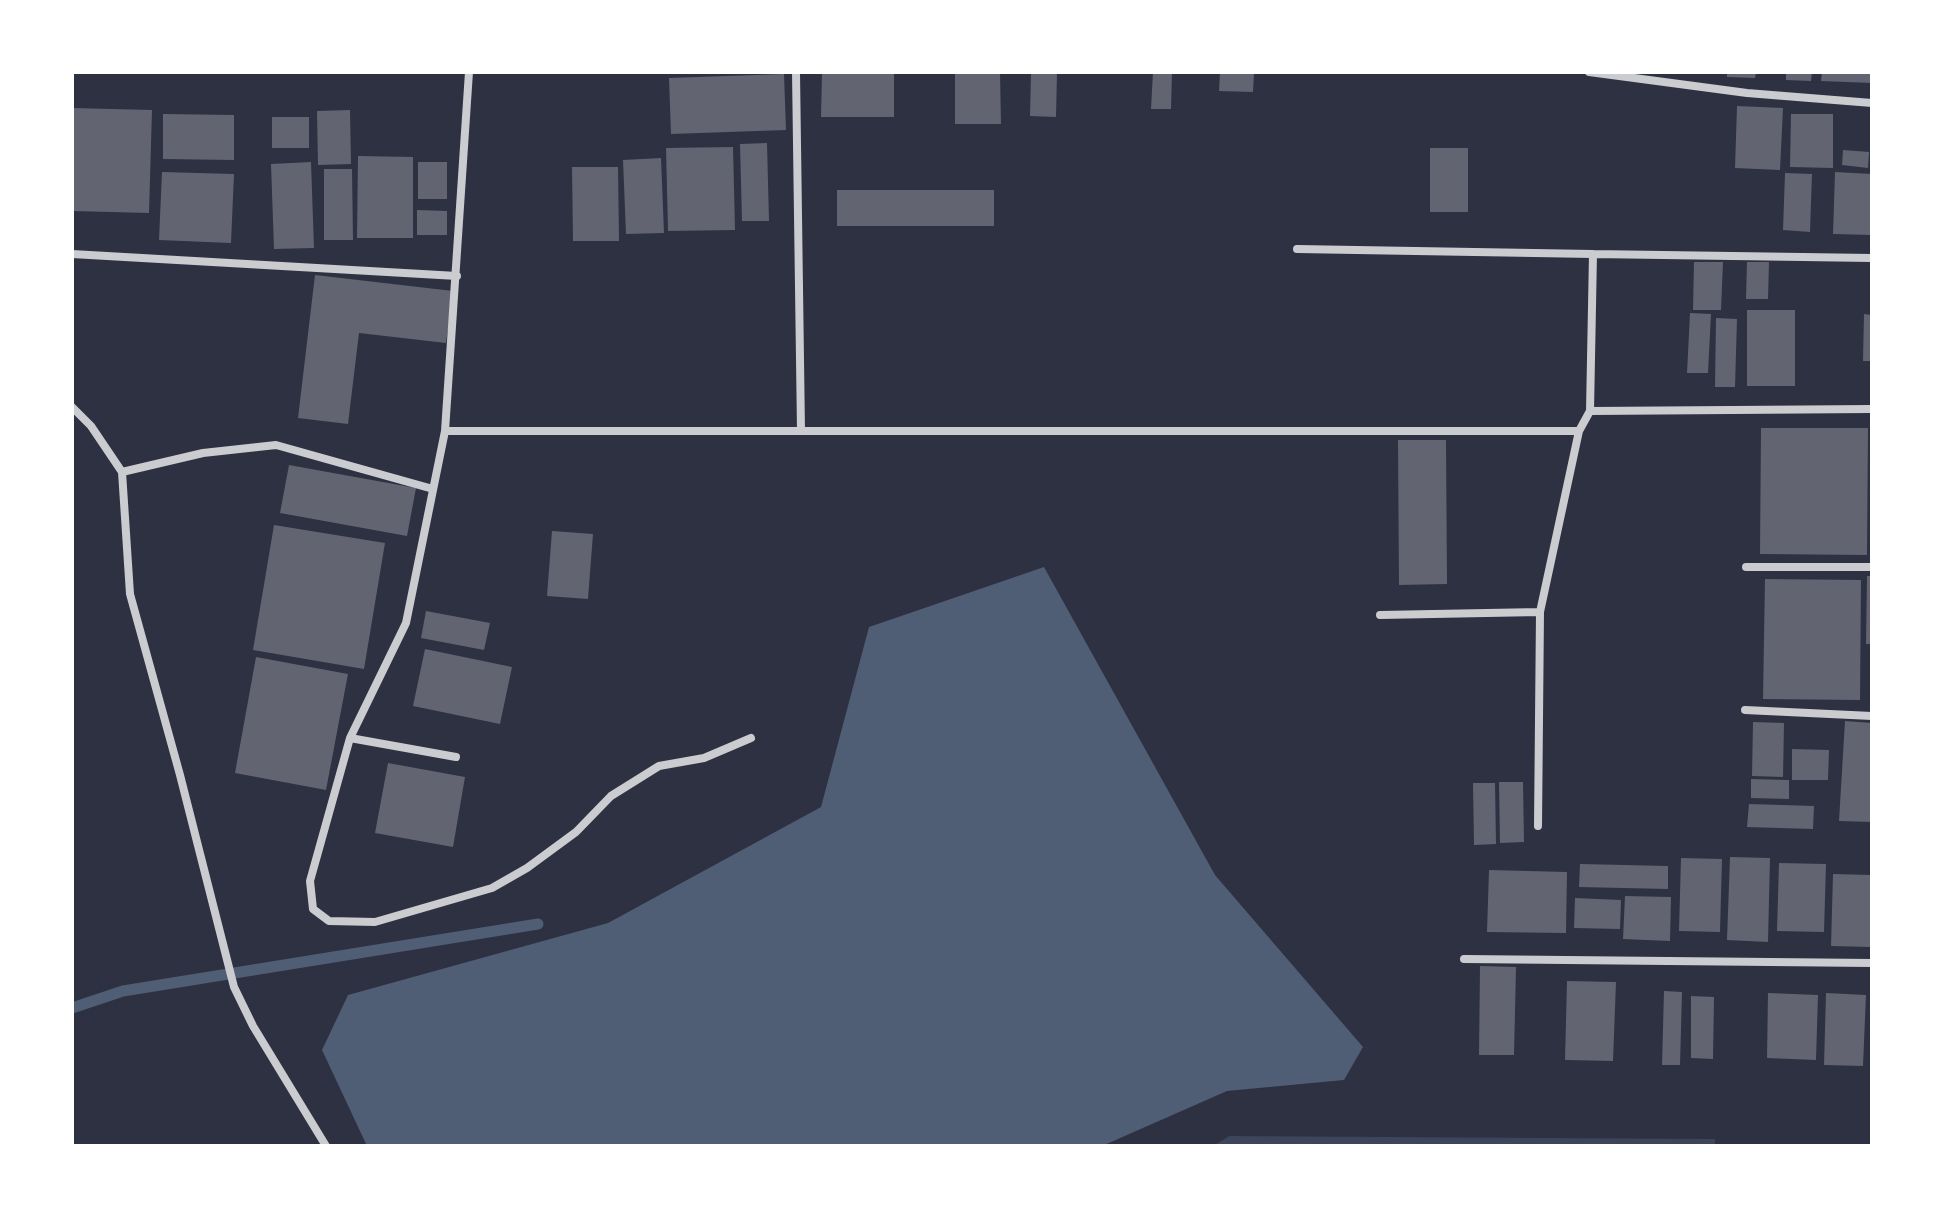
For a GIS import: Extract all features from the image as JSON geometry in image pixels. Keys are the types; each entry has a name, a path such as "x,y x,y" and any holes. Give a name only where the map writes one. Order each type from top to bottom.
{"street":[{"path":"469,72 445,431 406,623 350,738 310,881 313,909 329,921 375,922 492,888 527,868 576,832 611,796 659,766 704,758 751,738"},
{"path":"796,72 801,431"},
{"path":"1589,72 1747,93 1872,103"},
{"path":"1297,249 1872,258"},
{"path":"72,254 457,276"},
{"path":"1538,826 1540,612 1579,431 1590,411 1593,254"},
{"path":"72,407 91,426 122,472 130,594 234,987 253,1026 326,1146"},
{"path":"1590,411 1872,409"},
{"path":"445,431 1579,431"},
{"path":"122,472 203,453 276,445 433,489"},
{"path":"1746,567 1872,567"},
{"path":"1380,615 1540,612"},
{"path":"1745,710 1872,716"},
{"path":"350,738 456,757"},
{"path":"1464,959 1872,963"}],"shaded area":[{"path":"1044,567 1215,875 1363,1047 1344,1080 1227,1091 1102,1146 367,1146 322,1050 348,995 608,923 821,807 869,627"},
{"path":"1229,1136 1715,1139 1715,1146 1213,1146"}],"building":[{"path":"822,72 894,72 894,117 821,117"},
{"path":"955,72 1000,72 1001,124 955,124"},
{"path":"1031,72 1057,72 1056,117 1030,116"},
{"path":"1153,72 1172,72 1171,109 1151,109"},
{"path":"1220,72 1254,73 1253,92 1219,91"},
{"path":"1727,72 1756,72 1755,78 1727,77"},
{"path":"1786,72 1812,72 1811,81 1786,80"},
{"path":"1822,72 1872,72 1872,83 1821,81"},
{"path":"784,74 786,130 671,134 669,78"},
{"path":"1737,106 1783,108 1780,170 1735,168"},
{"path":"72,108 152,110 149,213 72,211"},
{"path":"350,110 351,164 318,165 317,111"},
{"path":"163,114 234,115 234,160 163,159"},
{"path":"1791,114 1833,114 1833,168 1790,167"},
{"path":"272,117 309,117 309,148 272,148"},
{"path":"767,143 769,221 742,221 740,144"},
{"path":"733,147 735,230 668,231 666,148"},
{"path":"1430,148 1468,148 1468,212 1430,212"},
{"path":"1843,150 1869,152 1868,168 1842,165"},
{"path":"358,156 413,157 413,238 357,238"},
{"path":"661,158 664,233 626,234 623,160"},
{"path":"311,162 314,248 274,249 271,164"},
{"path":"418,162 447,162 447,199 418,199"},
{"path":"572,167 618,167 619,241 573,241"},
{"path":"324,169 352,169 353,240 324,240"},
{"path":"162,172 234,174 231,243 159,240"},
{"path":"1835,172 1872,174 1872,235 1833,234"},
{"path":"1785,173 1812,174 1810,232 1783,230"},
{"path":"837,190 994,190 994,226 837,226"},
{"path":"417,210 447,211 447,235 417,235"},
{"path":"1694,262 1723,262 1721,310 1693,310"},
{"path":"1747,262 1769,262 1768,299 1746,299"},
{"path":"315,275 453,291 446,343 359,333 348,424 298,418"},
{"path":"1747,310 1795,310 1795,386 1747,386"},
{"path":"1690,313 1711,314 1708,373 1687,373"},
{"path":"1864,314 1872,315 1872,361 1863,361"},
{"path":"1716,318 1737,319 1735,387 1715,387"},
{"path":"1761,428 1868,428 1867,555 1760,554"},
{"path":"1398,440 1446,440 1447,584 1399,585"},
{"path":"289,465 416,488 407,536 280,513"},
{"path":"274,525 385,543 364,669 253,650"},
{"path":"552,531 593,534 588,599 547,596"},
{"path":"1867,576 1872,576 1872,644 1866,644"},
{"path":"1765,579 1861,580 1860,700 1763,699"},
{"path":"426,611 490,623 484,650 421,638"},
{"path":"425,649 512,667 500,724 413,706"},
{"path":"256,657 348,674 326,790 235,773"},
{"path":"1845,721 1872,723 1872,822 1839,821"},
{"path":"1753,722 1784,723 1783,777 1752,776"},
{"path":"1792,749 1829,750 1828,780 1792,780"},
{"path":"388,763 465,777 453,847 375,833"},
{"path":"1751,779 1789,780 1789,799 1751,798"},
{"path":"1499,782 1523,782 1524,842 1500,843"},
{"path":"1473,783 1495,783 1496,844 1474,845"},
{"path":"1749,804 1814,806 1813,829 1747,827"},
{"path":"1730,857 1770,858 1768,942 1727,940"},
{"path":"1681,858 1722,859 1720,932 1679,931"},
{"path":"1779,863 1826,864 1824,932 1777,931"},
{"path":"1580,864 1668,866 1668,889 1579,887"},
{"path":"1489,870 1567,872 1566,933 1487,932"},
{"path":"1833,874 1872,875 1870,947 1831,946"},
{"path":"1625,896 1671,897 1670,941 1623,939"},
{"path":"1575,898 1621,900 1620,929 1574,928"},
{"path":"1480,966 1516,967 1514,1055 1479,1055"},
{"path":"1567,981 1616,982 1613,1061 1565,1060"},
{"path":"1664,991 1682,992 1680,1065 1662,1065"},
{"path":"1768,993 1818,995 1816,1060 1767,1058"},
{"path":"1826,993 1866,995 1863,1066 1824,1065"},
{"path":"1691,996 1714,997 1713,1059 1691,1058"}],"waterway":[{"path":"72,1008 123,991 538,924"}]}
